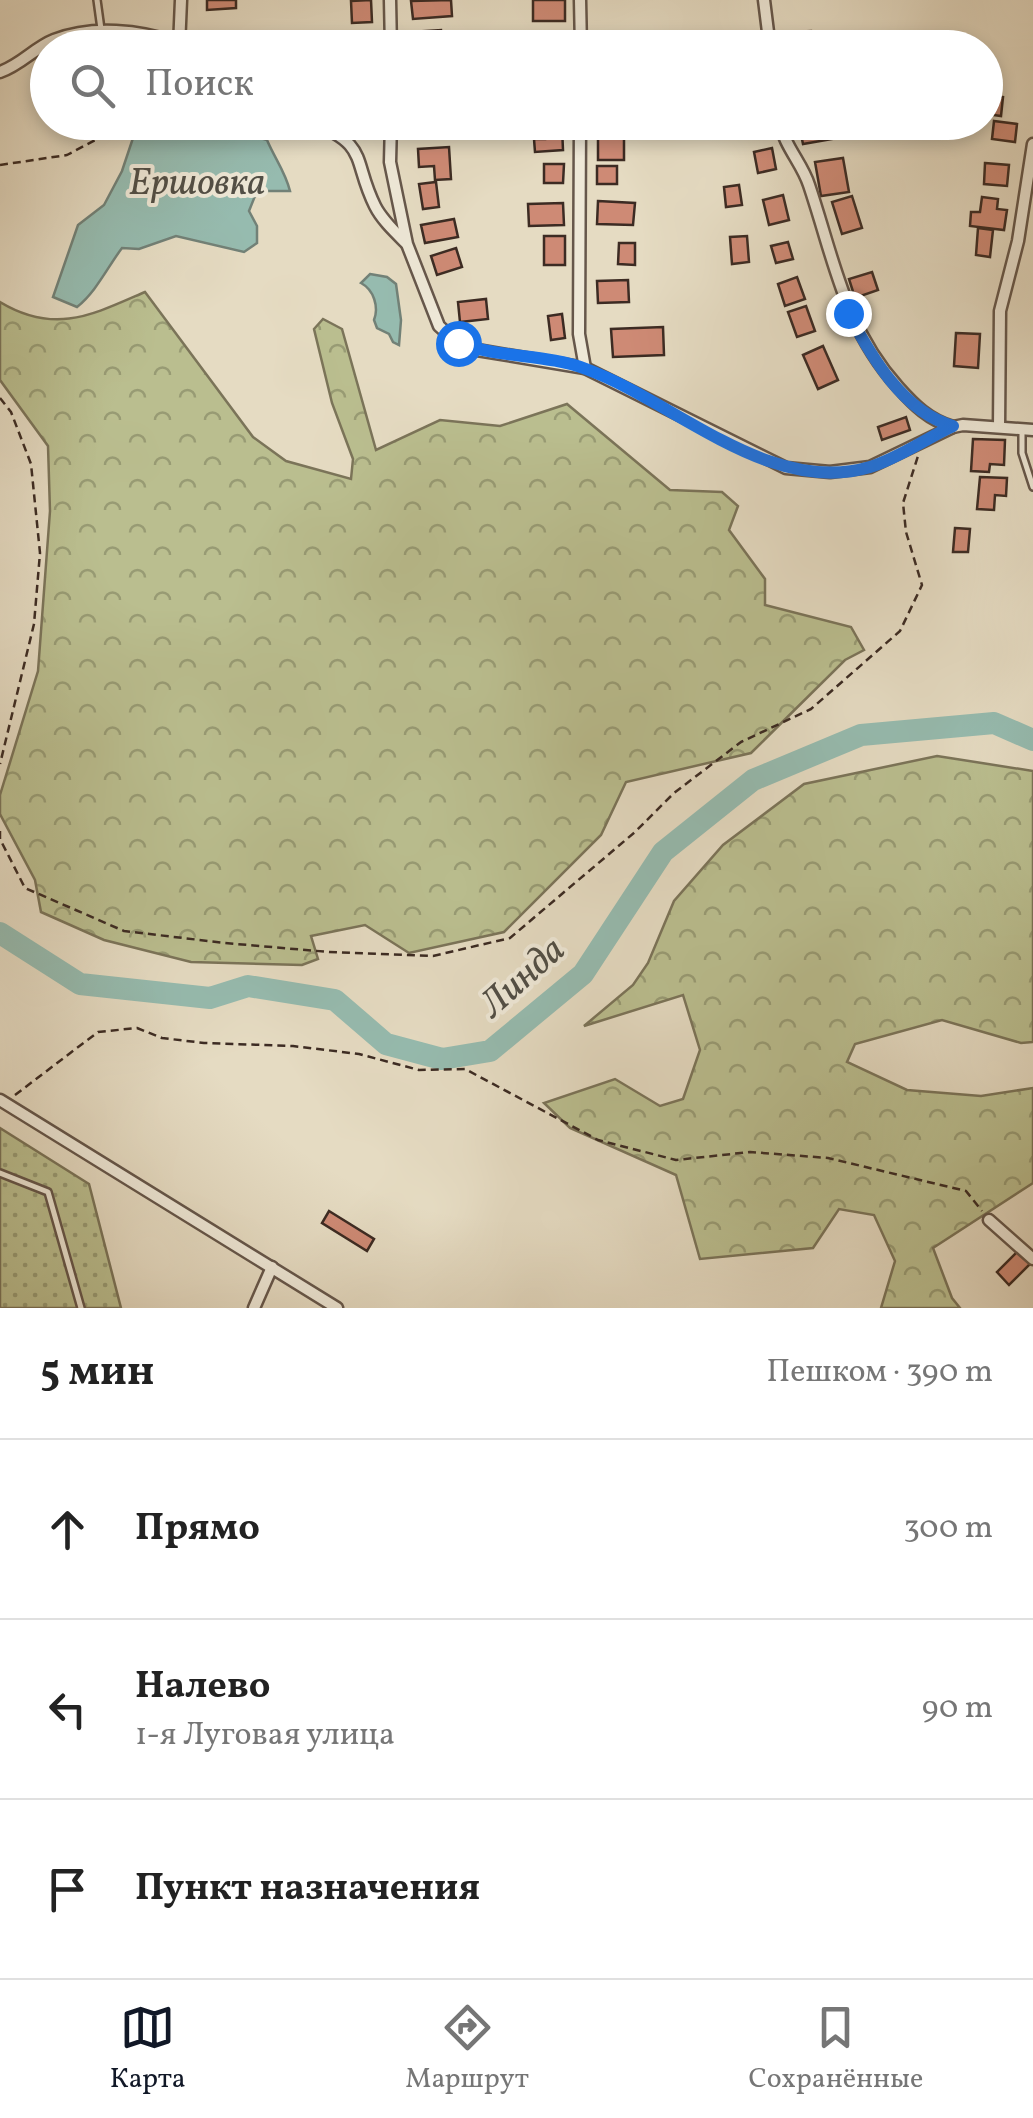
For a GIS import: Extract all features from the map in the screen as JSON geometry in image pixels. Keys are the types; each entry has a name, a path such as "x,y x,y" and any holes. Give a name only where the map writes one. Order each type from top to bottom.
{"street":[{"path":"179,30 181,0"},
{"path":"390,0 391,30"},
{"path":"580,0 581,30"},
{"path":"764,0 768,30"},
{"path":"0,72 30,57"},
{"path":"345,140 360,158 375,206 407,244"},
{"path":"391,140 392,175 407,244 438,326 448,337 478,350 585,368 786,468 849,471 870,467 953,426"},
{"path":"580,140 578,334 585,368"},
{"path":"786,140 808,180 848,313 868,350 917,408 936,422 1027,429"},
{"path":"999,426 1000,312 1018,242 1033,144"},
{"path":"2,1101 338,1308"},
{"path":"989,1220 1033,1259"},
{"path":"254,1308 272,1268"}],"lane":[{"path":"97,0 101,30"},
{"path":"1027,429 1022,454 1033,487"},
{"path":"0,1172 48,1192 81,1308"}],"path":[{"path":"0,165 66,156 96,140"},
{"path":"0,398 11,412 31,464 40,552 34,624 0,764"},
{"path":"0,831 0,839 25,888 124,931 328,952 433,956 510,938 635,832 674,793 741,742 812,709 900,631 922,585 906,532 904,503 922,442"},
{"path":"2,1101 98,1032 138,1028 162,1038 294,1046 360,1054 419,1070 464,1070 598,1140 676,1160 750,1152 828,1158 966,1191 989,1220"}],"green space":[{"path":"145,292 253,437 286,461 351,479 353,459 332,403 314,329 323,319 342,329 376,450 440,420 500,426 567,404 670,490 722,492 738,506 729,530 765,579 765,605 851,627 864,650 845,660 751,753 626,782 601,835 504,932 409,953 365,925 311,936 318,959 302,965 191,962 104,940 41,912 35,880 0,814 0,795 38,671 50,511 48,446 0,380 0,302 38,318 73,318"},
{"path":"937,756 1033,771 1033,1042 1021,1043 942,1020 855,1044 847,1062 907,1090 981,1096 1033,1088 1033,1183 933,1248 952,1298 960,1308 881,1308 895,1261 874,1215 839,1209 813,1248 700,1259 676,1175 570,1128 544,1103 615,1079 660,1106 683,1099 700,1050 683,995 584,1026 633,985 648,963 674,901 723,845 804,784"},
{"path":"0,1128 89,1184 121,1308 0,1308"}],"water":[{"name":"Ершовка","path":"132,140 267,140 290,191 257,191 249,211 257,226 257,243 244,252 176,236 139,249 122,248 77,307 53,297 78,225 104,205"},
{"path":"370,274 387,277 396,284 401,320 399,345 377,328 374,299 361,283"}],"building":[{"path":"207,0 236,0 236,8 207,10"},
{"path":"371,0 372,22 352,23 351,1"},
{"path":"451,0 452,16 413,19 411,1"},
{"path":"533,0 565,0 565,21 533,21"},
{"path":"1003,122 1017,124 1015,142 1000,140 1003,140"},
{"path":"534,140 563,140 563,150 535,152"},
{"path":"598,140 624,140 624,160 598,160"},
{"path":"449,147 451,179 435,180 434,166 419,167 418,149"},
{"path":"772,148 776,169 758,173 754,152"},
{"path":"843,158 849,192 821,196 815,162"},
{"path":"985,163 1009,165 1007,186 984,184"},
{"path":"544,164 564,164 563,183 544,183"},
{"path":"597,166 617,166 617,184 597,184"},
{"path":"436,182 439,207 423,209 419,184"},
{"path":"739,185 742,205 726,207 724,187"},
{"path":"783,195 789,220 769,225 763,200"},
{"path":"852,196 862,228 842,234 832,202"},
{"path":"982,197 998,199 997,209 1007,210 1004,230 970,226 971,212 980,212"},
{"path":"598,201 635,203 633,225 597,224"},
{"path":"563,203 564,225 529,226 528,204"},
{"path":"454,219 458,237 425,243 421,225"},
{"path":"978,228 993,230 990,257 976,255"},
{"path":"544,236 565,236 565,265 544,265"},
{"path":"747,236 749,262 732,264 730,237"},
{"path":"788,242 793,259 776,263 771,246"},
{"path":"619,243 635,243 635,265 618,264"},
{"path":"456,248 462,267 437,275 431,256"},
{"path":"872,272 878,290 855,298 849,279"},
{"path":"797,277 805,299 785,306 778,284"},
{"path":"628,280 629,302 598,303 597,281"},
{"path":"486,299 488,319 460,322 458,302"},
{"path":"806,306 815,331 797,337 788,312"},
{"path":"562,314 565,338 551,340 548,316"},
{"path":"663,327 664,355 613,357 611,329"},
{"path":"956,333 980,334 978,368 954,366"},
{"path":"823,346 838,380 818,389 803,355"},
{"path":"906,417 910,430 882,440 878,427"},
{"path":"973,439 1005,440 1004,465 990,464 989,472 971,471"},
{"path":"980,477 1007,478 1006,496 995,495 994,510 977,509"},
{"path":"955,528 970,529 968,552 953,552"},
{"path":"329,1211 374,1239 367,1251 322,1223"},
{"path":"1018,1251 1031,1263 1009,1285 997,1272"}],"waterway":[{"name":"Линда","path":"0,933 80,984 210,998 248,986 335,1000 386,1044 442,1059 490,1051 583,974 663,852 753,780 861,735 994,723 1033,740"}],"route":[{"path":"458,343 478,350 585,368 786,468 849,471 896,456 953,426 936,422 917,408 868,350 848,313"}]}
